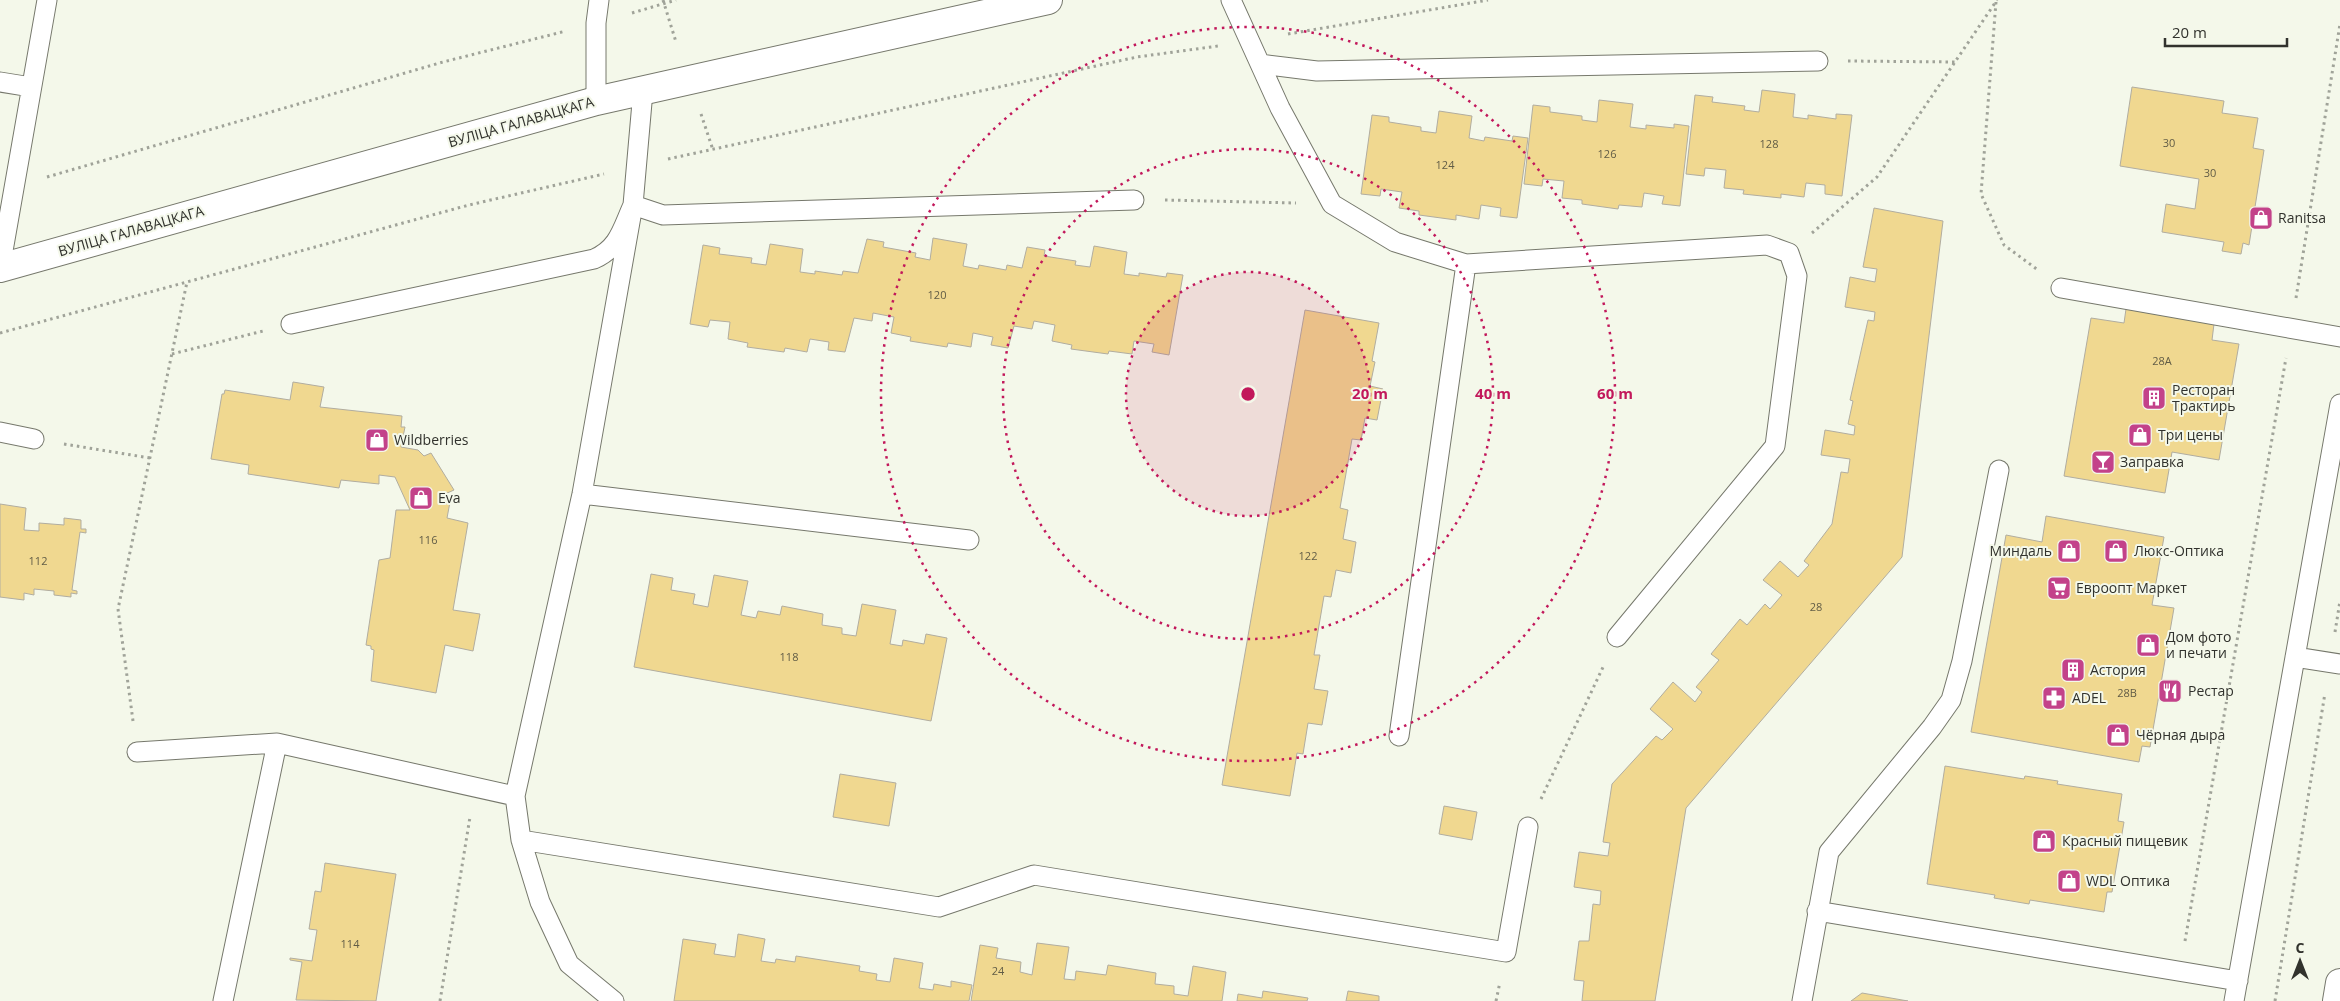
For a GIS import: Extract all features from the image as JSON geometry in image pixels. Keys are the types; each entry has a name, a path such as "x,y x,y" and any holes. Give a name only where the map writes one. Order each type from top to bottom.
{"street":[{"name":"ВУЛІЦА ГАЛАВАЦКАГА","path":"0,268 596,101 1048,0"},
{"path":"2337,1001 2340,983"}],"lane":[{"path":"0,268 47,0"},
{"path":"596,101 596,23 599,0"},
{"path":"1231,0 1280,108 1332,204 1395,242 1466,264 1767,245 1789,253 1797,276 1775,446 1617,637"},
{"path":"1260,64 1318,71 1818,61"},
{"path":"0,82 31,87"},
{"path":"614,1001 569,964 540,902 521,840 515,796 582,494 633,205 643,91"},
{"path":"633,205 663,215 1134,200"},
{"path":"291,324 594,259 608,253 618,239 633,205"},
{"path":"1399,736 1466,264"},
{"path":"2061,288 2340,337"},
{"path":"2234,1001 2340,404"},
{"path":"0,432 34,439"},
{"path":"1802,1001 1829,852 1932,728 1952,700 1962,661 1999,470"},
{"path":"582,494 969,540"},
{"path":"2295,657 2335,663"},
{"path":"137,752 277,743 515,796"},
{"path":"224,1001 277,743"},
{"path":"521,840 939,907 1034,875 1506,952 1528,827"},
{"path":"1817,911 2238,981"}],"path":[{"path":"632,12 676,0"},
{"path":"0,333 469,205 637,166 1137,57 1250,41 1488,0"},
{"path":"1789,253 1877,177 1997,0"},
{"path":"1997,0 1981,194 2004,245 2061,288"},
{"path":"664,2 676,42"},
{"path":"2180,971 2291,328 2340,24"},
{"path":"14,187 443,62 566,31"},
{"path":"1818,61 1955,62"},
{"path":"700,111 713,150"},
{"path":"1134,200 1332,204"},
{"path":"137,752 118,609 187,282"},
{"path":"172,354 291,324"},
{"path":"34,439 150,458"},
{"path":"2275,1001 2335,663 2340,601"},
{"path":"1528,827 1617,637"},
{"path":"440,1001 475,787"}],"building":[{"path":"2132,87 2224,101 2222,113 2258,118 2253,148 2264,150 2249,245 2243,243 2241,254 2222,251 2224,242 2162,232 2166,204 2195,209 2199,179 2120,166"},
{"path":"1762,90 1795,94 1793,117 1808,119 1808,115 1836,119 1836,114 1852,115 1842,196 1825,194 1825,185 1806,183 1804,197 1781,194 1781,198 1743,194 1744,190 1724,188 1726,170 1705,168 1704,176 1686,174 1695,95 1713,97 1712,102 1745,106 1744,110 1759,112"},
{"path":"1599,100 1633,104 1630,127 1646,129 1646,125 1674,128 1674,124 1689,126 1680,206 1662,204 1664,196 1644,193 1642,207 1619,205 1618,209 1582,204 1582,200 1562,198 1564,181 1543,179 1542,186 1524,184 1533,105 1550,107 1550,112 1582,116 1582,120 1597,122"},
{"path":"1439,111 1472,116 1469,138 1484,141 1485,137 1512,141 1513,136 1528,138 1517,218 1500,216 1501,208 1481,205 1479,219 1456,215 1456,220 1419,215 1419,211 1399,208 1402,192 1381,189 1380,196 1361,194 1372,115 1389,117 1389,122 1421,127 1421,131 1436,133"},
{"path":"1874,208 1943,221 1902,557 1686,808 1655,1001 1582,1001 1584,981 1574,980 1579,941 1589,941 1593,904 1600,905 1601,891 1574,887 1579,852 1608,856 1610,843 1603,842 1612,784 1656,736 1662,740 1673,729 1650,709 1673,682 1695,702 1702,692 1696,687 1719,660 1711,654 1740,619 1747,625 1765,604 1770,609 1782,595 1763,580 1780,561 1798,577 1809,565 1804,561 1832,524 1841,472 1848,473 1850,459 1821,455 1825,430 1854,435 1855,426 1848,424 1853,401 1850,400 1868,320 1874,321 1875,312 1845,307 1850,277 1875,282 1877,269 1863,267"},
{"path":"933,238 967,244 963,266 978,269 979,265 1006,270 1007,265 1022,268 1027,247 1045,250 1044,256 1076,261 1075,265 1090,267 1094,246 1127,252 1124,274 1139,276 1139,273 1166,277 1167,273 1183,275 1169,355 1152,352 1154,344 1134,341 1132,354 1109,351 1108,354 1071,349 1072,345 1052,341 1055,325 1034,321 1032,329 1014,326 1008,348 991,345 993,337 973,333 971,347 948,343 947,347 910,341 911,337 891,333 894,317 873,313 872,321 854,318 845,352 828,350 829,342 810,339 807,352 785,348 784,352 747,347 748,343 728,339 730,322 710,320 708,327 690,324 703,245 720,248 719,254 752,258 751,263 766,265 770,244 803,249 800,272 815,274 815,271 842,275 843,271 858,273 867,239 884,242 883,247 916,253 915,257 930,260"},
{"name":"Ресторан Трактирь","path":"2126,309 2214,324 2212,340 2239,344 2219,460 2172,452 2165,493 2064,476 2091,318 2124,323"},
{"path":"1305,310 1379,323 1372,361 1375,362 1370,386 1383,389 1377,420 1365,418 1361,440 1352,439 1340,508 1348,510 1343,539 1356,542 1351,573 1336,570 1331,597 1324,596 1314,655 1320,655 1314,689 1328,691 1322,725 1308,723 1303,754 1297,753 1290,796 1222,785"},
{"path":"293,382 324,387 320,407 402,416 401,427 405,427 401,447 418,450 424,456 431,453 454,490 445,494 450,502 447,518 468,523 453,610 480,614 473,651 445,645 436,693 371,681 374,650 371,649 371,646 366,645 379,560 390,558 396,510 410,510 395,477 379,475 379,484 341,480 339,488 248,474 249,465 211,459 222,394 224,394 225,390 290,400"},
{"path":"0,504 26,508 24,530 39,531 39,523 64,525 64,518 81,520 81,529 86,529 86,533 80,532 72,590 77,591 77,594 71,593 71,597 54,595 54,591 34,589 34,595 24,593 24,600 0,597"},
{"name":"Астория","path":"2046,516 2164,537 2152,605 2174,608 2150,747 2142,746 2139,762 1971,732 2006,535 2042,542"},
{"path":"651,574 673,578 671,590 695,594 693,604 708,607 714,575 748,581 741,615 756,618 758,611 780,615 782,606 823,614 822,625 842,628 842,634 856,636 862,604 896,610 890,644 902,646 903,640 924,644 926,634 947,638 931,721 634,667"},
{"path":"1945,766 2024,779 2025,776 2058,781 2057,784 2122,794 2118,821 2124,822 2112,892 2107,892 2104,912 2030,900 2029,904 1994,898 1995,895 1927,884"},
{"path":"840,774 896,783 889,826 833,817"},
{"path":"1444,806 1477,812 1472,840 1439,834"},
{"path":"325,863 396,874 376,1001 296,1000 302,962 290,960 290,958 312,961 317,930 309,929 315,891 321,892"},
{"path":"738,934 765,939 761,961 775,963 776,959 795,962 796,956 860,966 859,971 877,974 876,980 890,982 894,958 923,963 919,988 933,990 934,984 951,987 951,981 972,985 969,1001 674,1001 683,939 716,944 714,954 735,957"},
{"path":"1037,943 1069,947 1064,979 1075,980 1076,971 1106,975 1108,965 1156,973 1155,984 1174,986 1174,994 1188,996 1193,966 1226,972 1222,1001 971,1001 980,945 998,948 996,958 1021,962 1020,972 1032,975"},
{"path":"1263,991 1308,998 1307,1001 1237,1001 1238,994 1262,998"},
{"path":"1348,991 1379,996 1379,1001 1346,1001"},
{"path":"1862,993 1908,1001 1851,1001"}],"place":[{"name":"Ranitsa","path":"2261,218"},
{"name":"Ресторан Трактирь","path":"2154,398"},
{"name":"Три цены","path":"2140,435"},
{"name":"Wildberries","path":"377,440"},
{"name":"Заправка","path":"2103,462"},
{"name":"Eva","path":"421,498"},
{"name":"Миндаль","path":"2069,551"},
{"name":"Люкс-Оптика","path":"2116,551"},
{"name":"Евроопт Маркет","path":"2059,588"},
{"name":"Дом фото и печати","path":"2148,645"},
{"name":"Астория","path":"2073,670"},
{"name":"Рестар","path":"2170,691"},
{"name":"ADEL","path":"2054,698"},
{"name":"Чёрная дыра","path":"2118,735"},
{"name":"Красный пищевик","path":"2044,841"},
{"name":"WDL Оптика","path":"2069,881"}]}
